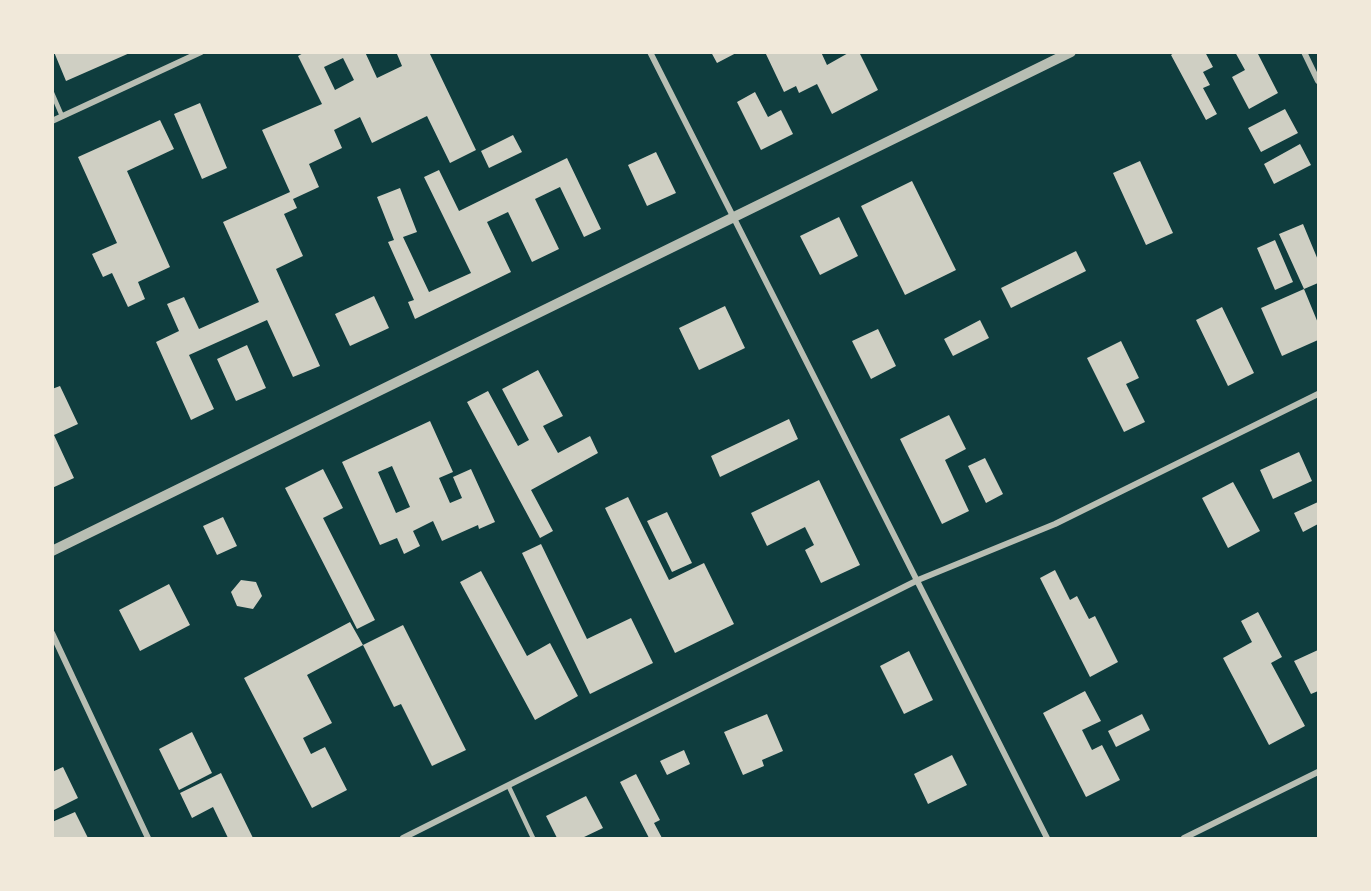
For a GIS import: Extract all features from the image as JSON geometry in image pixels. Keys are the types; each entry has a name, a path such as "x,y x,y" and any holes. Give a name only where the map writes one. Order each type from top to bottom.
{"street":[{"path":"52,121 201,52"},
{"path":"650,52 731,218 918,580 1047,838"},
{"path":"52,551 1071,52"},
{"path":"1304,52 1318,81"},
{"path":"403,838 509,787 918,580 1055,524 1318,394"},
{"path":"52,633 148,838"},
{"path":"1184,838 1318,772"}],"lane":[{"path":"52,93 62,116"},
{"path":"509,787 533,838"}],"building":[{"path":"54,52 132,52 66,81"},
{"path":"305,52 365,52 377,78 402,66 397,54 401,52 429,52 476,150 450,163 427,116 372,143 360,117 334,130 342,148 309,164 319,187 293,199 297,208 284,214 303,256 276,269 320,366 293,377 267,320 189,355 214,409 191,420 156,342 179,331 167,304 184,297 199,329 259,302 223,222 290,192 262,130 322,104 298,56","holes":["343,58 354,80 335,90 324,67"]},
{"path":"711,52 738,52 717,63"},
{"path":"765,52 821,52 827,65 850,52 859,52 878,90 832,114 817,84 799,93 796,86 784,92"},
{"path":"1175,52 1205,52 1213,67 1203,72 1210,85 1203,88 1217,114 1206,120 1171,55"},
{"path":"1235,52 1257,52 1278,93 1249,109 1232,77 1245,70"},
{"path":"755,92 768,117 781,110 793,134 761,150 737,102"},
{"path":"200,103 227,168 202,179 174,114"},
{"path":"1285,109 1298,133 1261,152 1248,128"},
{"path":"160,120 174,149 127,171 170,267 138,282 145,299 128,307 112,273 103,277 92,254 117,243 78,157"},
{"path":"513,135 522,152 489,168 481,151"},
{"path":"1300,144 1311,165 1274,184 1264,164"},
{"path":"656,152 676,193 647,206 628,165"},
{"path":"567,158 601,229 584,237 560,187 535,199 559,249 532,262 508,212 487,222 511,272 415,319 408,302 414,300 388,242 394,240 377,197 400,188 417,232 403,237 429,292 471,273 424,177 439,170 459,211"},
{"path":"1140,161 1173,233 1146,245 1113,173"},
{"path":"912,181 956,270 905,295 861,206"},
{"path":"839,217 858,256 820,275 800,236"},
{"path":"1303,224 1318,260 1318,283 1304,289 1279,234"},
{"path":"1275,240 1293,282 1275,290 1257,248"},
{"path":"1076,251 1086,271 1011,308 1001,288"},
{"path":"1304,289 1318,323 1318,340 1282,356 1261,308"},
{"path":"374,296 389,328 350,346 335,314"},
{"path":"725,306 745,348 699,370 679,328"},
{"path":"1222,307 1254,373 1228,386 1196,320"},
{"path":"980,320 989,338 953,356 944,339"},
{"path":"878,329 896,366 871,379 852,341"},
{"path":"1121,341 1139,378 1126,384 1145,422 1124,432 1087,358"},
{"path":"247,345 266,388 236,401 217,359"},
{"path":"538,370 563,416 543,426 558,453 590,436 598,453 531,490 553,531 540,538 467,402 488,391 518,446 529,440 502,389"},
{"path":"60,386 78,424 54,435 74,478 52,488 52,389"},
{"path":"949,415 966,449 945,460 969,511 942,524 900,439"},
{"path":"789,419 798,439 720,477 711,456"},
{"path":"430,421 453,472 439,478 450,503 462,498 453,477 471,469 495,522 479,529 478,525 442,541 433,521 413,531 420,546 404,554 397,538 380,545 342,462","holes":["392,466 410,507 396,513 378,472"]},
{"path":"1299,452 1312,481 1273,499 1260,470"},
{"path":"985,458 1003,494 986,503 968,466"},
{"path":"323,469 343,508 323,518 375,620 357,629 285,488"},
{"path":"819,480 860,565 821,583 805,550 814,545 805,527 767,546 751,513"},
{"path":"1233,482 1260,531 1228,548 1202,498"},
{"path":"628,497 669,580 704,563 734,624 675,653 605,508"},
{"path":"1318,502 1318,524 1303,532 1294,513"},
{"path":"667,512 692,563 672,572 647,521"},
{"path":"223,517 237,546 217,555 203,526"},
{"path":"541,544 587,639 631,618 653,663 590,694 522,553"},
{"path":"1055,570 1070,600 1077,596 1089,619 1095,616 1118,662 1090,677 1040,578"},
{"path":"481,571 527,656 550,643 578,696 535,720 460,582"},
{"path":"241,580 256,582 262,596 253,609 237,606 231,592"},
{"path":"169,584 190,625 140,651 119,610"},
{"path":"1258,612 1282,657 1271,663 1305,726 1269,745 1223,658 1252,642 1241,621"},
{"path":"350,622 363,645 307,675 332,723 303,738 311,754 325,747 347,790 312,808 244,678"},
{"path":"403,625 466,750 432,766 401,704 394,707 363,645"},
{"path":"1318,650 1318,691 1311,694 1294,661"},
{"path":"909,651 933,700 904,714 880,666"},
{"path":"1085,691 1101,721 1082,730 1092,750 1102,745 1120,780 1086,797 1043,713"},
{"path":"767,714 783,751 762,760 764,766 743,775 724,732"},
{"path":"1142,714 1150,730 1116,747 1108,731"},
{"path":"192,732 212,773 179,790 159,749"},
{"path":"684,750 690,764 667,775 660,761"},
{"path":"952,755 967,785 928,804 914,774"},
{"path":"63,767 78,798 52,811 52,772"},
{"path":"221,773 253,838 228,838 213,807 192,818 180,793"},
{"path":"636,774 660,820 654,823 662,838 649,838 620,782"},
{"path":"586,796 603,828 582,838 557,838 546,816"},
{"path":"75,812 88,838 52,838 52,822"}]}
